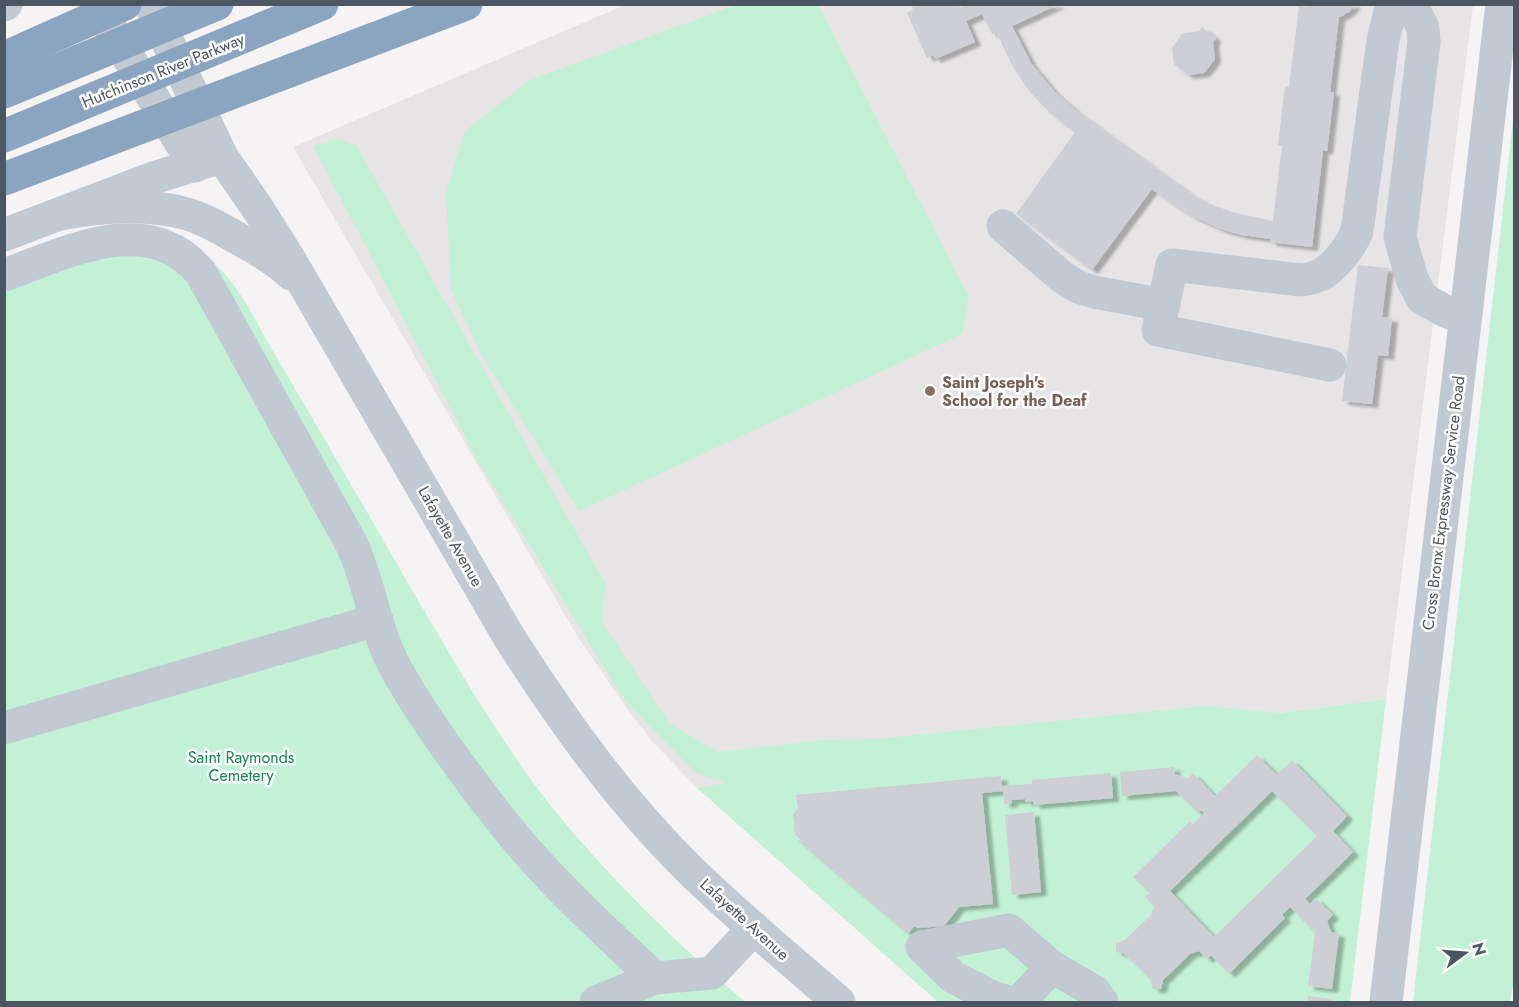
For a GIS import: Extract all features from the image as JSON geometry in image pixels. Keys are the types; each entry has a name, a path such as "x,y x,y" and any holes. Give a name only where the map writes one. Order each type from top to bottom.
{"highway":[{"path":"4,58 125,4"},
{"path":"4,92 217,4"},
{"name":"Hutchinson River Parkway","path":"4,135 322,4"},
{"path":"4,179 466,4"}],"street":[{"name":"Lafayette Avenue","path":"95,4 204,153 263,217 307,288 509,637 547,697 638,814 688,868 839,1002"},
{"name":"Lafayette Avenue","path":"150,4 204,153"},
{"path":"1330,365 1158,330 1172,265 1301,280 1312,279 1324,273 1353,241 1357,231 1383,40 1392,4"},
{"path":"1411,4 1423,28 1424,42 1400,237 1412,279 1422,298 1465,319"},
{"name":"Cross Bronx Expressway Service Road","path":"1386,1002 1502,4"},
{"path":"4,235 156,177 204,153"},
{"path":"58,214 132,206 188,214 254,247 281,265 307,288"},
{"path":"1003,226 1062,277 1078,287 1164,305"},
{"path":"1357,231 1400,237"},
{"path":"4,275 78,249 117,239 134,239 158,244 181,254 193,263 201,273 351,543 390,656 410,693 472,783 525,849 574,902 655,978"},
{"path":"4,728 377,620"},
{"path":"596,1002 655,978 711,973 754,928"},
{"path":"1009,1002 992,997 953,977 922,947 1008,930 1052,967 1094,991 1102,1002"},
{"path":"1019,1002 1052,967"}],"shaded area":[{"name":"Saint Joseph's School for the Deaf","path":"625,5 1473,5 1386,699 697,788 652,741 576,634 293,147"}],"green space":[{"path":"739,4 818,5 969,297 962,334 579,511 484,359 451,290 446,192 465,131 530,80"},
{"path":"1514,112 1514,981 1510,1002 1413,1002"},
{"path":"339,139 356,145 606,585 601,620 670,724 717,752 823,740 877,739 1206,706 1279,713 1386,699 1350,1002 938,1002 697,788 727,783 696,773 624,700 478,461 313,146"},
{"name":"Saint Raymonds Cemetery","path":"193,249 216,265 253,315 459,670 531,780 573,833 619,884 668,933 745,1002 5,1002 5,265"}],"building":[{"path":"917,4 958,4 960,8 967,4 1059,4 1012,26 1031,63 1054,91 1075,110 1188,192 1207,203 1235,213 1273,221 1282,146 1278,145 1285,86 1289,87 1299,6 1355,4 1348,13 1339,17 1330,92 1334,92 1327,151 1323,150 1312,247 1270,242 1271,239 1221,229 1194,217 1152,189 1092,270 1016,214 1075,132 1051,114 1030,92 1013,67 996,32 992,34 982,14 966,21 975,42 935,59 933,55 927,58 907,13"},
{"path":"1202,27 1216,38 1213,42 1215,59 1204,73 1188,75 1174,64 1172,48 1182,34 1199,31"},
{"path":"1358,265 1388,268 1382,317 1392,318 1388,356 1378,355 1372,404 1342,401"},
{"path":"1257,755 1277,775 1292,760 1347,816 1333,831 1353,852 1305,899 1310,904 1316,898 1333,915 1327,921 1331,932 1339,933 1332,989 1308,986 1315,933 1290,907 1282,915 1285,918 1229,974 1211,955 1207,959 1199,951 1190,954 1163,980 1161,989 1153,989 1151,980 1123,953 1116,952 1116,943 1125,940 1151,915 1154,906 1145,897 1150,893 1133,877 1190,821 1193,824 1204,813 1201,810 1198,813 1176,791 1122,796 1120,772 1174,767 1175,774 1188,779 1193,773 1215,796","holes":["1272,791 1317,836 1214,937 1170,891"]},
{"path":"1111,773 1113,798 1034,805 1033,801 1026,802 1025,799 1012,800 1012,803 1004,804 1003,791 982,793 993,904 959,907 944,926 918,928 914,926 908,934 799,842 800,839 795,835 793,814 798,809 796,795 1001,776 1002,786 1032,784 1032,780"},
{"path":"1034,812 1041,892 1012,895 1005,815"},
{"path":"1308,996 1331,999 1331,1002 1307,1002"}],"place":[{"name":"Saint Joseph's School for the Deaf","path":"930,391"}]}
